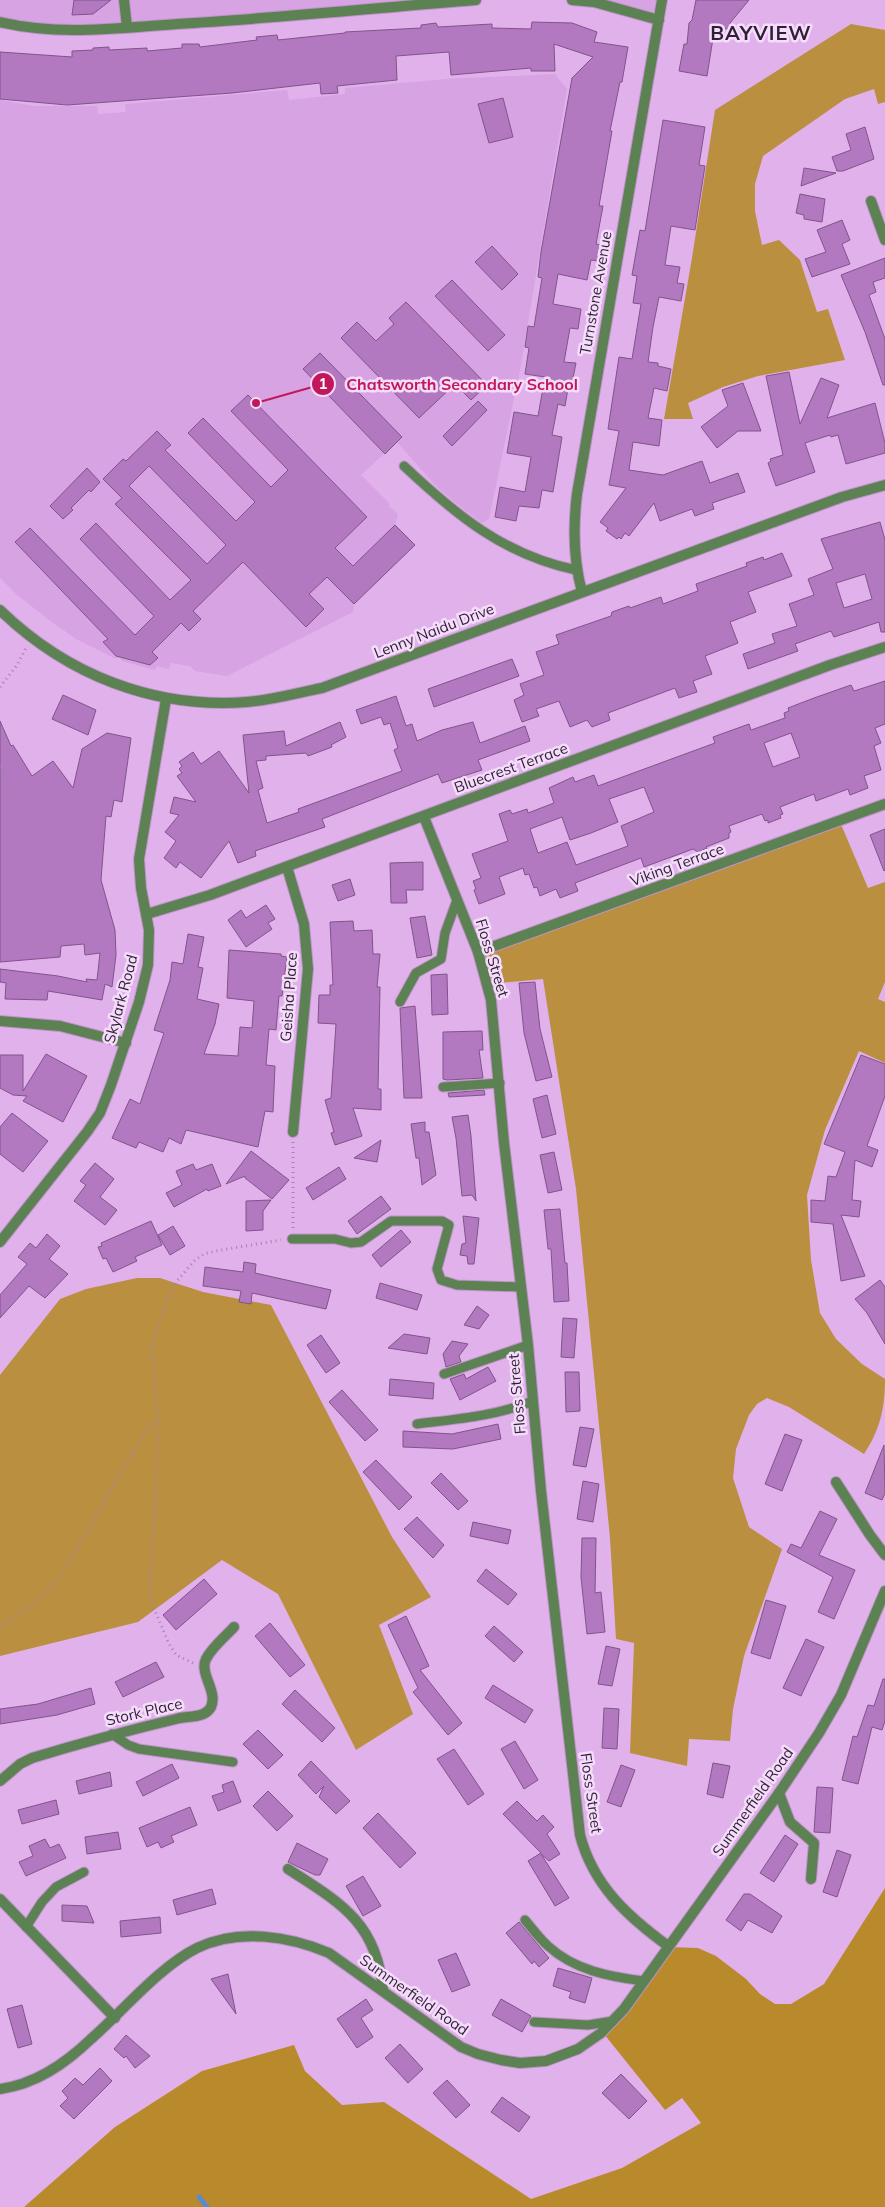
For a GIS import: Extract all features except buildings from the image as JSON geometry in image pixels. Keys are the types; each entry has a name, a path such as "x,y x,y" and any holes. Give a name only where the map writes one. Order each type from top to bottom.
{"street":[{"path":"124,0 127,27"},
{"path":"0,22 37,30 89,31 287,17 476,0"},
{"path":"572,0 594,2 659,20"},
{"name":"Turnstone Avenue","path":"582,592 576,570 574,538 577,494 662,0"},
{"path":"871,201 885,240"},
{"name":"Lenny Naidu Drive","path":"0,610 32,637 64,659 108,682 166,699 247,702 322,688 842,497 885,486"},
{"name":"Bluecrest Terrace","path":"147,914 210,895 830,665 885,648"},
{"name":"Skylark Road","path":"0,1242 94,1123 105,1102 126,1043 148,965 150,940 141,888 139,859 166,699"},
{"name":"Viking Terrace","path":"478,952 885,804"},
{"name":"Floss Street","path":"424,817 478,952 491,1000 504,1143 528,1345 541,1491 580,1835 585,1853 606,1890 642,1927 668,1946"},
{"name":"Geisha Place","path":"287,867 304,924 308,969 292,1132"},
{"path":"0,1021 60,1026 126,1043"},
{"path":"836,1482 885,1555"},
{"name":"Summerfield Road","path":"0,2089 11,2088 47,2074 76,2053 178,1960 198,1948 234,1938 264,1936 286,1939 309,1944 329,1953 461,2047 478,2054 501,2060 528,2062 546,2061 578,2049 601,2034 644,1982 668,1946 779,1794 842,1695 885,1592"},
{"path":"205,1668 206,1659 234,1627"},
{"name":"Stork Place","path":"0,1780 20,1764 32,1758 112,1734 186,1716 201,1715 210,1709 214,1699 205,1668"},
{"path":"779,1794 790,1822 814,1843 811,1879"},
{"path":"288,1869 336,1901 366,1932 374,1947 381,1969 383,1991"},
{"path":"0,1899 115,2018"}],"lane":[{"path":"404,466 444,503 496,541 530,556 576,570"},
{"path":"400,1002 416,973 442,958 445,933 457,900"},
{"path":"443,1087 500,1083"},
{"path":"292,1238 335,1239 351,1243 361,1242 392,1221 442,1221 449,1226 437,1269 441,1280 456,1285 521,1287"},
{"path":"444,1374 528,1345"},
{"path":"417,1424 493,1414 514,1409 533,1400"},
{"path":"112,1734 128,1745 139,1749 233,1762"},
{"path":"26,1927 42,1902 56,1887 84,1872"},
{"path":"525,1920 548,1946 575,1964 608,1977 644,1982"},
{"path":"534,2022 588,2025 613,2021"}],"path":[{"path":"0,687 17,664 32,637"},
{"path":"0,766 32,847 37,850 54,928 55,948 0,946"},
{"path":"205,1668 176,1655 172,1650 160,1623 150,1590 158,1420 152,1345 167,1300 177,1281 185,1270 204,1254 292,1238 292,1132"},
{"path":"0,1628 49,1591 62,1574 143,1435 158,1420"}],"shaded area":[{"path":"0,0 470,0 90,31 0,22"},
{"path":"574,0 662,0 659,20"},
{"path":"851,24 885,30 885,102 878,104 874,89 845,99 763,156 755,184 755,211 762,245 779,240 800,260 817,312 828,309 845,360 758,376 723,387 688,403 693,419 664,419 715,110"},
{"path":"555,74 567,89 521,365 489,519 482,523 453,501 435,485 397,442 361,475 398,514 395,525 415,545 354,604 353,612 227,676 195,671 190,666 171,663 169,669 157,666 155,670 122,661 119,657 116,659 76,639 16,594 0,578 0,100 34,106 97,106 98,114 126,112 125,104 287,90 289,100 345,94 345,88 446,79"},
{"path":"840,822 868,888 885,882 885,982 878,999 885,1002 885,1063 859,1051 825,1130 807,1195 811,1260 820,1313 836,1339 862,1364 885,1379 883,1409 878,1427 864,1454 789,1407 767,1398 757,1404 749,1415 736,1449 733,1478 749,1527 782,1549 744,1656 733,1709 730,1741 689,1739 687,1766 630,1753 634,1643 616,1639 610,1538 576,1189 543,979 489,984 479,952"},
{"path":"137,1278 160,1278 203,1292 271,1305 392,1537 431,1597 379,1625 413,1714 356,1750 278,1594 222,1560 138,1622 0,1656 0,1375 60,1299 86,1289"},
{"path":"885,1888 885,2207 24,2207 115,2127 202,2071 294,2045 305,2071 342,2105 384,2102 531,2199 622,2168 701,2123 682,2098 665,2110 604,2034 670,1947 698,1948 716,1956 746,1979 760,1994 775,2004 791,2004 824,1984"}],"waterway":[{"path":"199,2197 207,2207"}],"place":[{"name":"Chatsworth Secondary School","path":"256,403"}],"district":[{"name":"BAYVIEW","path":"761,33"}]}
